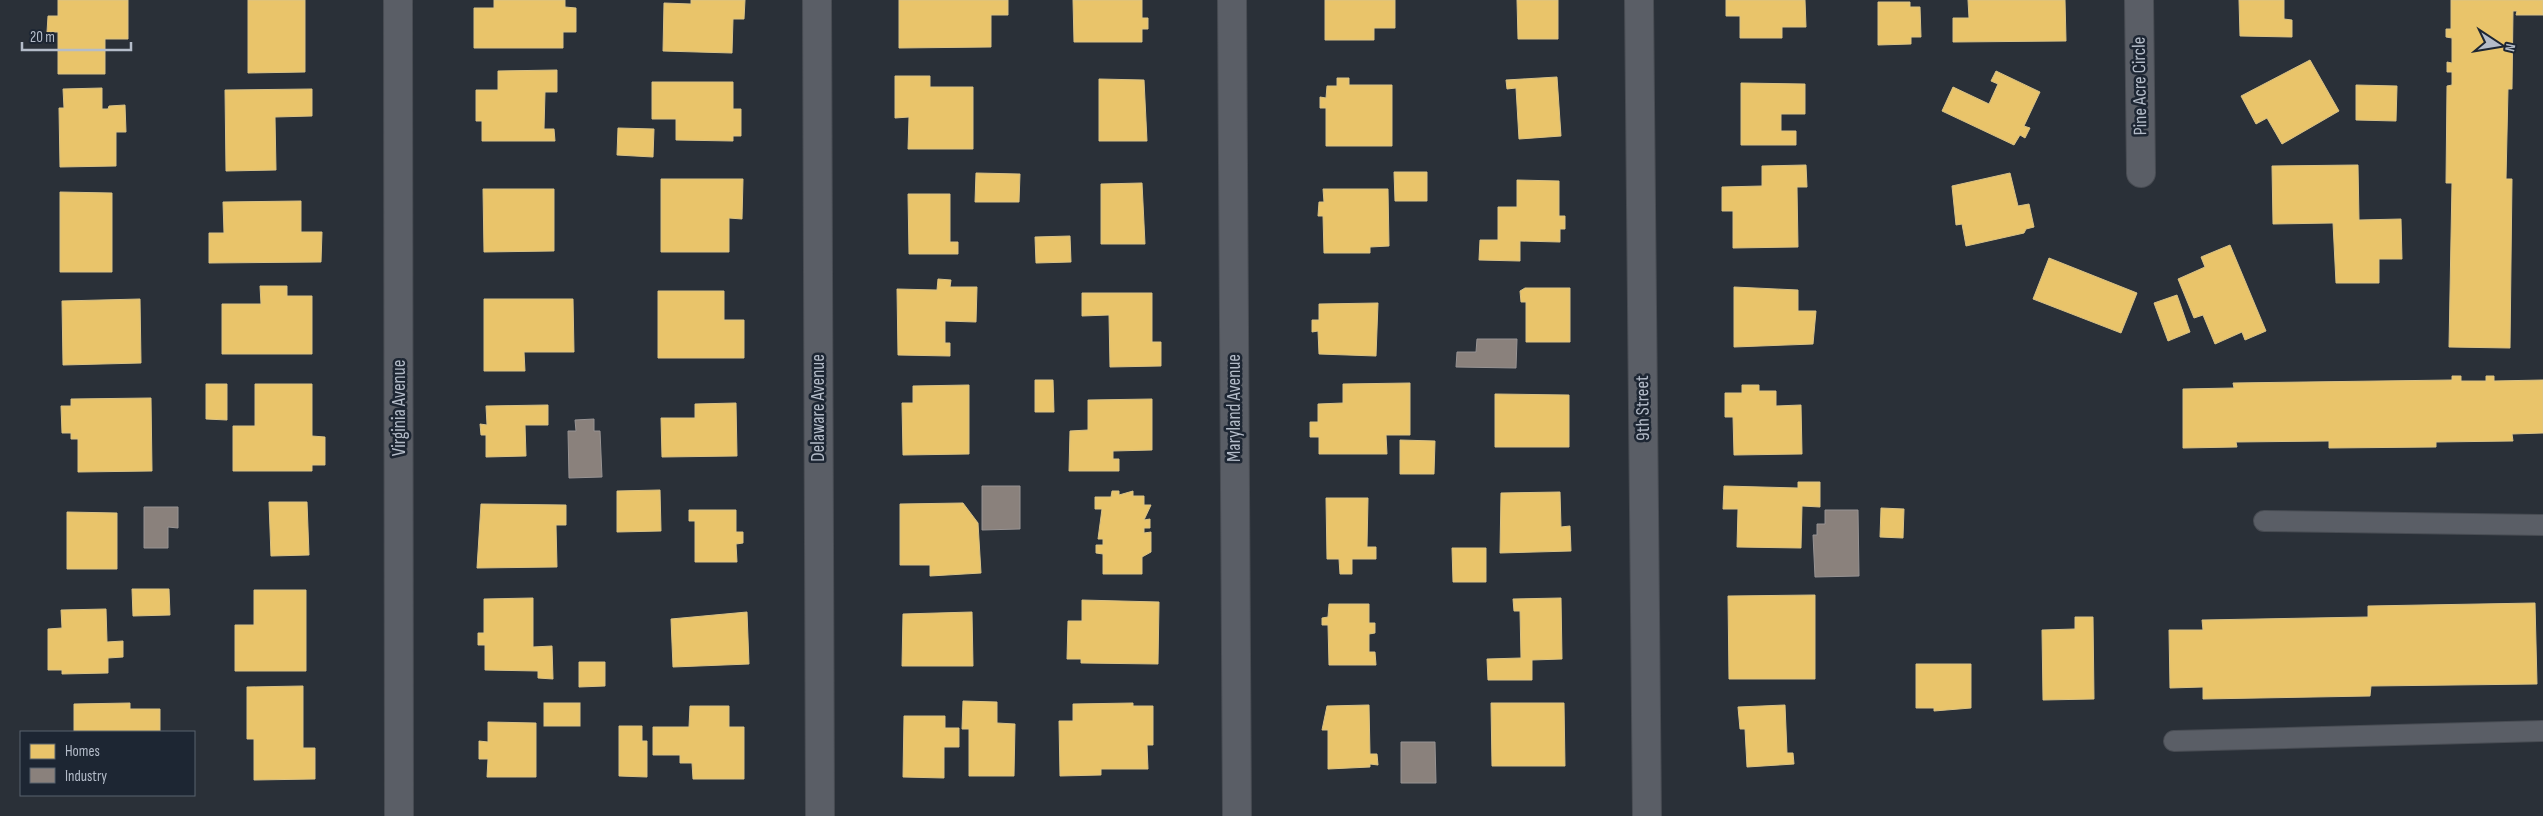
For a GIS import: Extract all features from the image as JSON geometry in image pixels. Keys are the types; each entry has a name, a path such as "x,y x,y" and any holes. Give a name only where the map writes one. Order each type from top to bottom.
{"street":[{"name":"Virginia Avenue","path":"398,0 399,816"},
{"name":"Delaware Avenue","path":"817,0 820,816"},
{"name":"Maryland Avenue","path":"1232,0 1237,816"},
{"name":"9th Street","path":"1639,0 1647,816"},
{"name":"Pine Acre Circle","path":"2139,0 2141,173"}],"lane":[{"path":"2264,521 2543,525"},
{"path":"2174,741 2543,731"}],"building: Homes":[{"path":"58,0 128,0 128,39 105,39 105,74 58,74 58,32 47,32 48,16 58,16"},
{"path":"248,0 305,0 305,72 248,73"},
{"path":"494,0 565,0 565,7 576,8 576,32 563,32 563,48 474,48 474,8 494,8"},
{"path":"691,0 745,0 744,19 733,19 732,53 663,51 664,3 691,4"},
{"path":"899,0 1008,0 1008,15 991,15 991,47 899,48"},
{"path":"1073,0 1142,0 1142,18 1148,18 1148,29 1142,29 1142,42 1074,42"},
{"path":"1325,0 1395,0 1395,28 1374,28 1374,40 1325,40"},
{"path":"1517,0 1558,0 1558,39 1518,39"},
{"path":"1726,0 1805,0 1806,27 1782,27 1782,38 1740,38 1740,16 1726,16"},
{"path":"1968,0 2065,0 2066,41 1953,42 1953,18 1969,18"},
{"path":"2239,0 2284,0 2284,19 2292,20 2292,37 2240,36"},
{"path":"2451,0 2543,0 2543,15 2516,15 2517,11 2513,11 2512,89 2508,89 2506,179 2512,179 2510,348 2449,347 2452,183 2446,183 2447,86 2452,85 2452,72 2447,72 2447,62 2452,63 2452,38 2446,37 2446,29 2451,29"},
{"path":"1878,2 1910,2 1910,7 1920,7 1921,37 1911,37 1911,44 1878,45"},
{"path":"2310,60 2339,111 2282,144 2267,118 2256,124 2241,96"},
{"path":"557,70 557,92 545,92 544,129 554,129 555,141 482,141 482,121 476,121 476,90 498,90 498,71"},
{"path":"1996,71 2040,92 2024,126 2030,128 2025,138 2020,135 2014,145 1942,111 1953,87 1989,104 1998,84 1991,81"},
{"path":"895,76 930,76 930,87 973,87 973,149 908,149 909,117 895,118"},
{"path":"1557,77 1561,136 1519,139 1516,88 1507,89 1506,80"},
{"path":"1337,78 1349,78 1349,85 1392,85 1392,146 1326,146 1326,108 1320,108 1320,97 1326,98 1327,86 1337,86"},
{"path":"1099,79 1144,80 1147,141 1099,141"},
{"path":"652,82 733,82 733,109 741,109 741,136 733,136 733,141 676,140 676,119 652,119"},
{"path":"1741,83 1805,84 1805,114 1781,114 1781,131 1796,131 1796,145 1741,145"},
{"path":"2356,85 2397,86 2396,121 2356,120"},
{"path":"102,88 102,109 108,109 109,106 125,105 126,132 116,132 116,166 60,167 59,108 64,108 63,89"},
{"path":"312,89 312,116 275,117 276,170 226,171 225,90"},
{"path":"618,128 654,129 653,157 617,155"},
{"path":"1806,165 1807,187 1797,187 1798,247 1733,248 1733,211 1722,211 1722,187 1762,186 1762,166"},
{"path":"2358,165 2359,220 2401,219 2402,259 2379,259 2379,283 2336,283 2333,223 2273,224 2272,166"},
{"path":"1394,172 1427,172 1427,201 1395,201"},
{"path":"976,173 1020,174 1019,202 975,202"},
{"path":"2010,173 2018,206 2029,204 2034,227 2026,229 2024,233 1966,246 1962,224 1956,225 1952,186"},
{"path":"661,179 743,179 742,219 729,218 729,252 661,252"},
{"path":"1517,180 1559,181 1559,216 1565,216 1565,229 1560,229 1560,242 1520,241 1520,261 1479,260 1480,240 1498,240 1498,207 1517,207"},
{"path":"1142,183 1145,244 1101,244 1101,184"},
{"path":"483,189 554,189 554,251 484,252"},
{"path":"1323,189 1388,189 1389,246 1370,247 1370,253 1324,253 1323,216 1318,216 1319,202 1324,202"},
{"path":"60,192 112,193 112,272 60,272"},
{"path":"908,194 950,194 950,242 958,242 958,254 909,254"},
{"path":"301,201 301,232 322,232 321,262 209,263 209,233 224,233 223,202"},
{"path":"1070,236 1071,262 1036,263 1035,237"},
{"path":"2230,245 2266,331 2245,340 2242,332 2215,344 2203,315 2194,318 2178,279 2205,267 2201,257"},
{"path":"2049,258 2137,293 2121,333 2033,299"},
{"path":"938,279 951,280 950,287 977,287 976,322 945,321 945,343 950,343 950,356 898,355 897,289 937,290"},
{"path":"260,286 287,286 287,296 312,296 312,354 222,354 222,304 261,304"},
{"path":"1734,287 1798,290 1798,311 1816,311 1813,344 1734,347"},
{"path":"1525,288 1570,288 1570,342 1526,342 1526,302 1521,302 1520,291"},
{"path":"658,291 724,291 724,320 744,320 744,358 658,358"},
{"path":"1082,293 1152,293 1152,342 1161,342 1161,366 1110,367 1109,315 1082,316"},
{"path":"2177,295 2190,332 2168,341 2154,303"},
{"path":"140,299 141,363 63,365 62,301"},
{"path":"484,299 573,299 574,352 524,352 525,371 484,371"},
{"path":"1378,303 1376,356 1319,354 1318,331 1312,332 1312,320 1319,320 1319,304"},
{"path":"2452,376 2461,376 2461,381 2486,381 2486,376 2494,376 2494,381 2543,380 2543,433 2512,434 2513,441 2436,442 2436,447 2329,448 2329,441 2236,442 2237,447 2183,448 2183,389 2234,388 2233,383 2452,380"},
{"path":"1035,380 1053,380 1054,412 1035,412"},
{"path":"1410,383 1410,435 1386,435 1387,454 1319,454 1319,437 1310,437 1310,422 1318,422 1318,404 1343,403 1343,384"},
{"path":"206,384 227,384 227,420 206,419"},
{"path":"255,384 312,384 312,436 325,437 325,465 312,465 312,471 233,471 233,426 255,426"},
{"path":"969,385 969,454 903,455 902,403 913,403 913,386"},
{"path":"1742,385 1759,385 1759,391 1776,391 1776,406 1801,405 1802,454 1734,455 1733,417 1725,417 1725,393 1742,393"},
{"path":"1495,394 1569,395 1569,447 1495,447"},
{"path":"151,398 152,471 78,472 78,439 71,439 71,433 62,433 61,406 71,406 71,399"},
{"path":"1152,399 1152,450 1113,451 1113,459 1119,459 1119,471 1069,471 1070,431 1088,430 1088,400"},
{"path":"736,403 737,456 662,457 661,418 695,418 695,404"},
{"path":"548,405 548,425 525,425 526,456 486,457 486,435 481,435 480,424 487,425 486,406"},
{"path":"1400,440 1435,441 1434,474 1400,474"},
{"path":"1798,482 1820,482 1820,507 1802,506 1801,548 1737,547 1738,509 1723,509 1724,486 1798,488"},
{"path":"660,490 661,531 617,532 617,491"},
{"path":"1112,491 1119,491 1119,495 1133,491 1133,496 1144,496 1144,505 1151,505 1144,520 1150,519 1150,528 1144,528 1144,533 1151,532 1151,552 1142,557 1142,574 1103,574 1103,554 1096,553 1096,545 1103,545 1103,539 1098,539 1102,509 1095,509 1095,497 1111,497"},
{"path":"1560,492 1561,527 1570,526 1571,551 1500,553 1501,493"},
{"path":"1326,498 1368,498 1367,547 1376,547 1376,559 1352,559 1352,574 1340,574 1339,559 1327,559"},
{"path":"269,502 307,502 309,555 271,556"},
{"path":"963,503 978,523 981,573 930,576 930,565 900,565 900,504"},
{"path":"481,504 566,505 566,525 556,525 557,567 477,568"},
{"path":"1881,508 1904,509 1903,538 1880,537"},
{"path":"689,510 736,510 736,532 743,532 743,543 736,544 737,562 695,562 695,521 689,521"},
{"path":"67,512 117,513 117,569 67,569"},
{"path":"1452,548 1486,548 1486,582 1453,582"},
{"path":"132,589 169,589 170,615 133,616"},
{"path":"254,590 306,590 306,671 235,671 235,625 254,625"},
{"path":"1815,595 1815,679 1729,679 1728,596"},
{"path":"533,598 533,647 552,646 553,679 538,678 538,671 485,670 485,645 478,645 478,633 484,633 484,599"},
{"path":"1561,598 1562,659 1532,660 1532,680 1488,680 1487,659 1521,658 1520,611 1514,611 1513,599"},
{"path":"1082,600 1159,602 1158,664 1081,663 1081,659 1067,659 1068,621 1082,621"},
{"path":"2535,603 2537,684 2371,686 2370,696 2203,699 2203,687 2170,688 2169,630 2203,630 2202,620 2368,617 2368,606"},
{"path":"1329,604 1369,604 1369,623 1375,623 1375,633 1369,634 1369,652 1375,652 1376,665 1329,665 1328,625 1322,625 1322,618 1328,617"},
{"path":"106,609 107,642 123,641 123,657 108,658 108,673 62,674 62,670 48,670 48,629 62,628 61,610"},
{"path":"747,612 749,664 673,667 671,619"},
{"path":"972,612 973,666 902,666 903,614"},
{"path":"2075,617 2093,617 2094,699 2043,700 2042,630 2075,629"},
{"path":"579,662 605,662 605,686 579,687"},
{"path":"1916,664 1971,664 1971,708 1934,711 1934,708 1916,708"},
{"path":"303,686 303,748 315,748 315,779 254,780 254,739 247,739 247,687"},
{"path":"963,701 997,702 997,723 1015,724 1014,776 969,776 969,729 962,729"},
{"path":"130,703 130,709 160,709 160,731 74,731 74,704"},
{"path":"544,703 580,703 580,726 544,726"},
{"path":"1133,703 1133,706 1153,706 1153,745 1147,745 1148,769 1101,769 1101,775 1060,776 1059,721 1073,721 1073,704"},
{"path":"1491,703 1564,703 1565,766 1492,766"},
{"path":"1369,705 1370,754 1377,754 1378,765 1370,764 1370,767 1328,769 1328,730 1322,730 1327,706"},
{"path":"1785,705 1787,753 1793,753 1794,764 1747,767 1745,729 1740,729 1738,707"},
{"path":"690,706 729,706 729,727 744,727 744,779 693,779 692,763 680,763 680,755 653,755 653,727 689,727"},
{"path":"904,716 945,716 945,728 959,728 959,747 944,747 944,778 903,777"},
{"path":"488,722 536,723 536,777 487,777 488,759 479,759 479,741 488,742"},
{"path":"619,726 642,726 642,741 647,741 647,777 619,776"}],"building: Industry":[{"path":"1477,339 1517,339 1516,368 1456,367 1457,352 1476,352"},
{"path":"594,419 594,431 600,431 602,477 569,478 568,431 576,431 575,420"},
{"path":"982,486 1020,486 1020,529 982,530"},
{"path":"144,507 178,507 178,528 168,527 168,548 144,548"},
{"path":"1825,510 1858,510 1859,576 1815,577 1813,535 1817,535 1817,524 1825,524"},
{"path":"1401,742 1435,742 1436,783 1401,783"}]}
